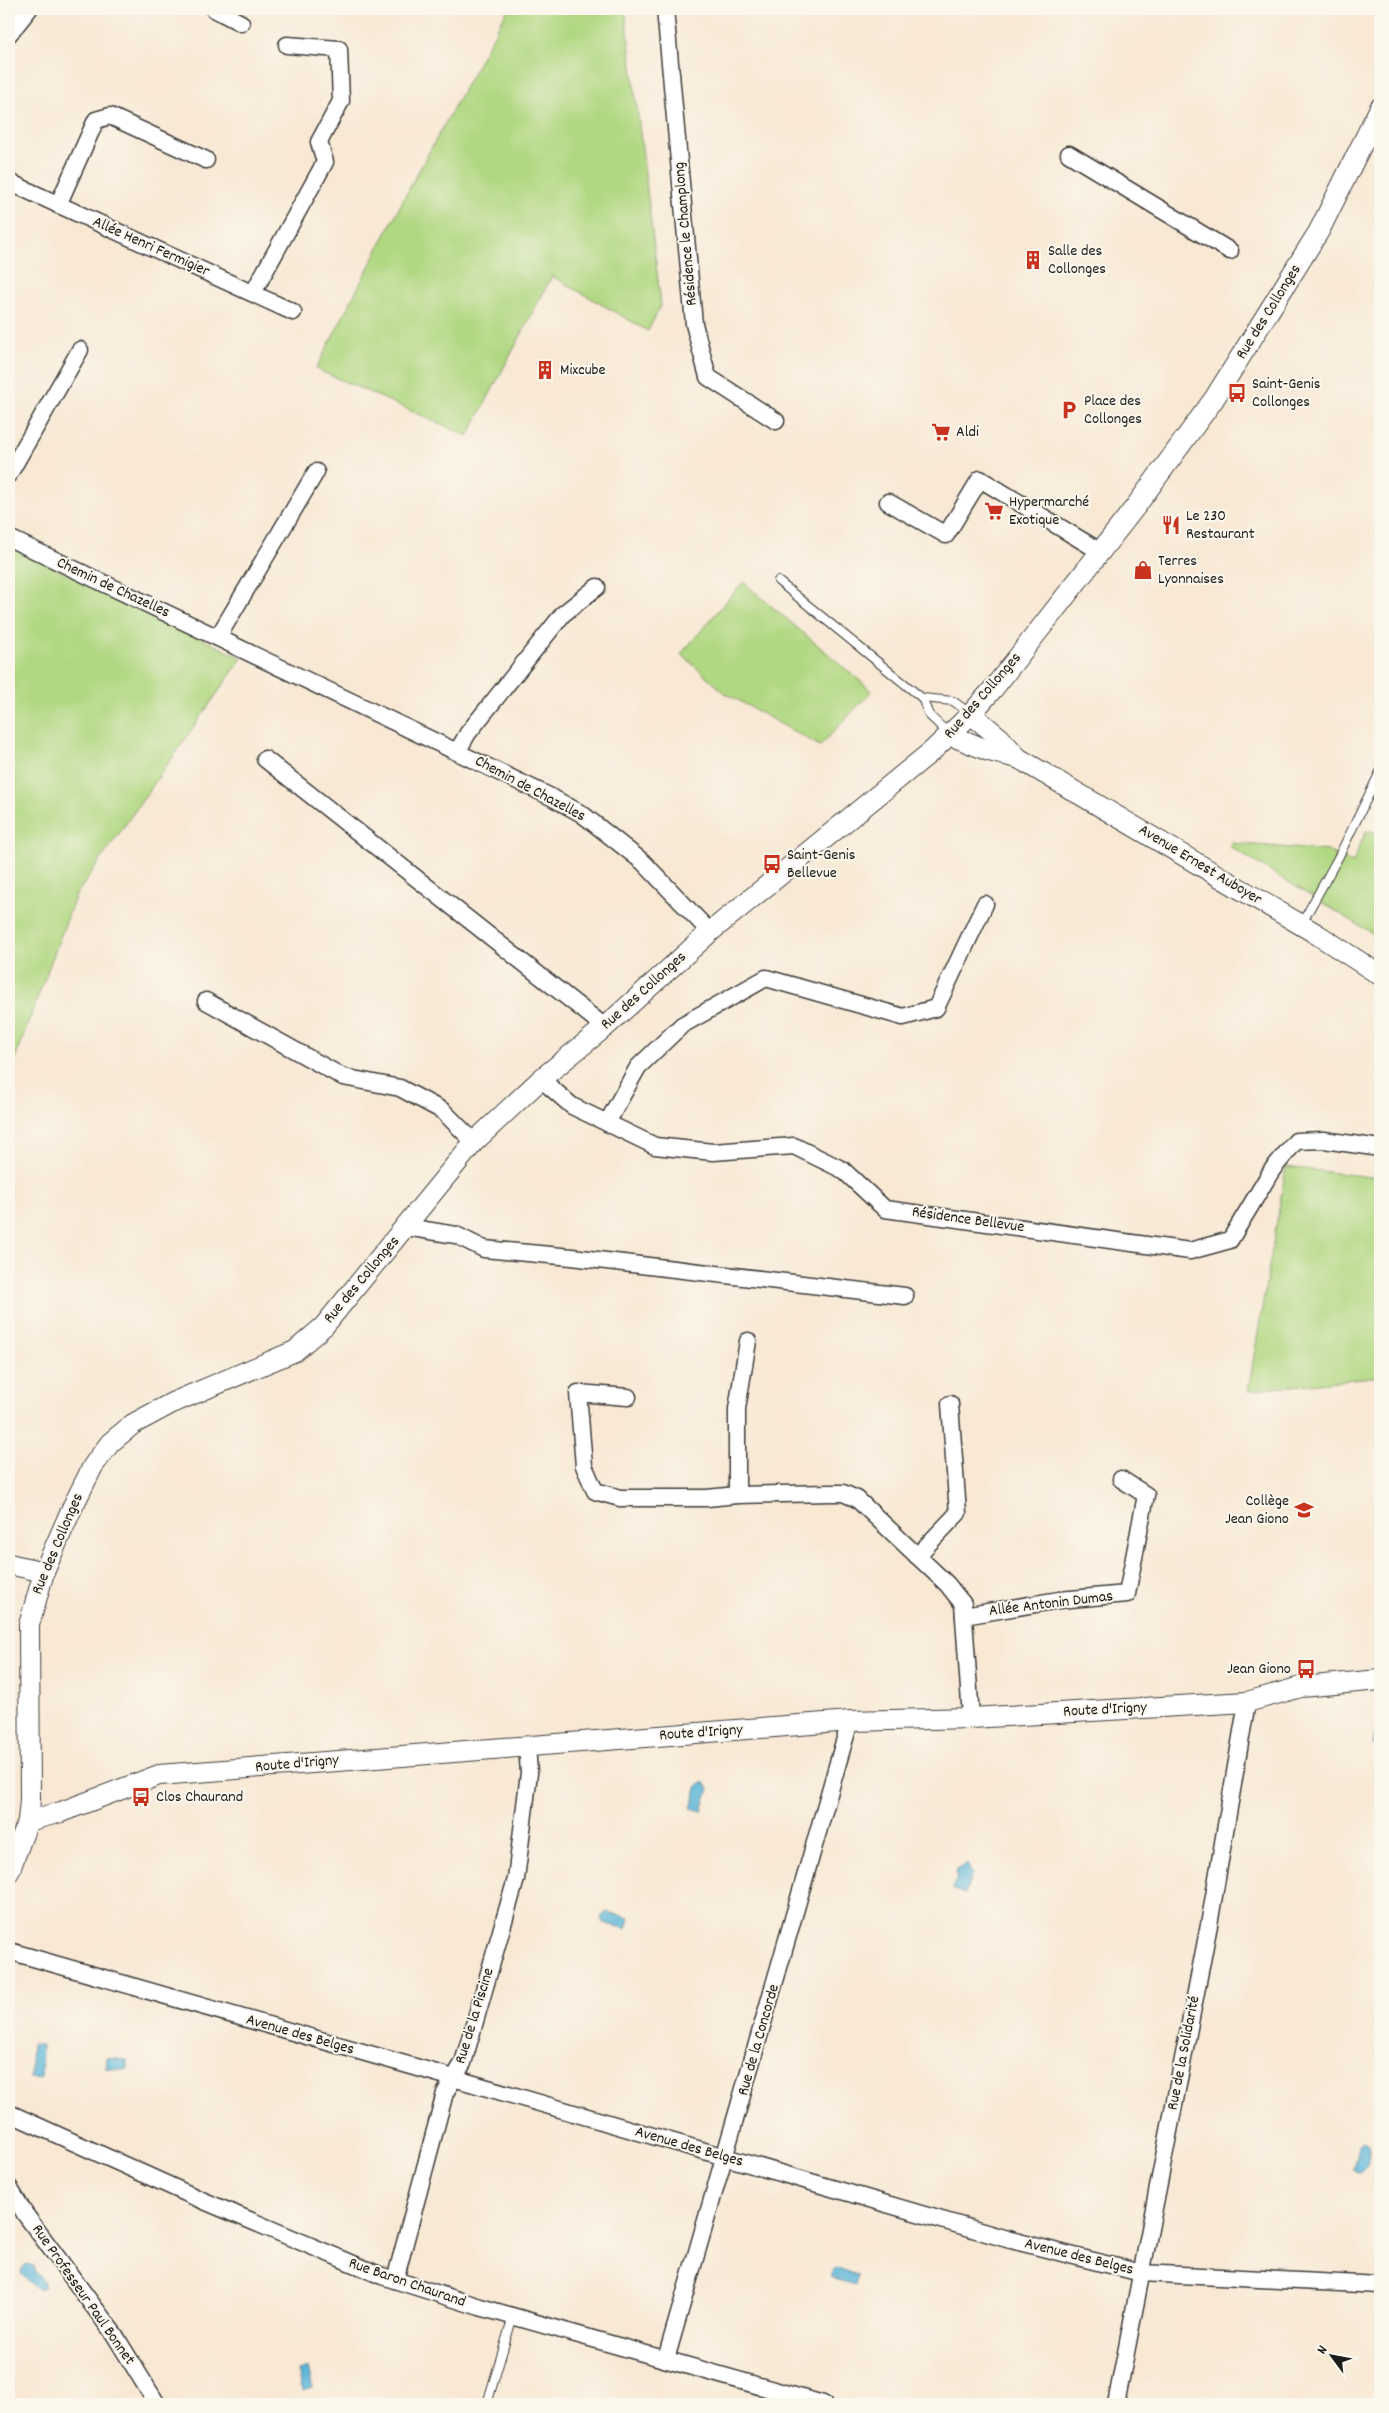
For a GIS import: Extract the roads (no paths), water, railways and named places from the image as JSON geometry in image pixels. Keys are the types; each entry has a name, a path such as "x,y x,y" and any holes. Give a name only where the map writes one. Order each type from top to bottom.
{"street":[{"path":"9,34 29,9"},
{"path":"214,9 241,23"},
{"name":"Résidence le Champlong","path":"665,9 694,324 708,377 776,421"},
{"path":"253,292 325,162 319,142 341,101 339,48 287,45"},
{"name":"Rue des Collonges","path":"9,1872 28,1821 30,1763 29,1625 44,1572 72,1508 93,1466 110,1443 133,1424 172,1403 295,1351 324,1326 474,1142 541,1079 605,1027 710,932 950,735 971,714 1001,680 1101,552 1203,415 1261,326 1318,231 1380,108"},
{"path":"58,205 96,120 110,116 206,160"},
{"path":"1070,154 1230,251"},
{"name":"Allée Henri Fermigier","path":"9,182 253,292 293,312"},
{"path":"9,474 80,350"},
{"path":"218,637 316,472"},
{"path":"888,502 946,536 980,479 1101,552"},
{"name":"Chemin de Chazelles","path":"9,538 551,797 582,814 643,862 710,932"},
{"name":"Chemin de Chazelles","path":"456,752 468,733 563,614 597,587"},
{"name":"Avenue Ernest Auboyer","path":"971,714 1000,738 1018,758"},
{"name":"Avenue Ernest Auboyer","path":"950,735 988,751 1018,758 1301,925 1380,975"},
{"path":"265,759 605,1027"},
{"path":"607,1123 638,1067 682,1025 766,978 903,1017 936,1008 985,904"},
{"path":"206,1001 343,1077 400,1088 444,1111 474,1142"},
{"name":"Résidence Bellevue","path":"541,1079 572,1106 654,1146 713,1152 794,1146 843,1170 885,1208 1190,1251 1230,1240 1272,1170 1296,1141 1324,1140 1380,1148"},
{"path":"406,1227 456,1235 484,1249 572,1257 906,1296"},
{"path":"737,1495 737,1409 748,1341"},
{"path":"628,1397 578,1393 584,1466 595,1491 620,1498 707,1498 737,1495 843,1493 857,1499 958,1595 963,1604 971,1718"},
{"path":"917,1556 958,1513 950,1404"},
{"name":"Allée Antonin Dumas","path":"964,1616 1059,1600 1127,1594 1146,1495 1121,1479"},
{"path":"9,1564 44,1572"},
{"name":"Route d'Irigny","path":"28,1821 61,1812 159,1775 850,1721 971,1718 1247,1702 1301,1687 1380,1680"},
{"name":"Rue de la Solidarité","path":"1116,2404 1209,1925 1247,1702"},
{"name":"Rue de la Concorde","path":"666,2359 850,1721"},
{"name":"Rue de la Piscine","path":"395,2280 445,2092 463,2062 516,1879 529,1773 526,1746"},
{"name":"Avenue des Belges","path":"9,1951 1007,2239 1141,2273 1380,2285"},
{"name":"Rue Baron Chaurand","path":"9,2113 342,2261 395,2280 513,2316 666,2359 796,2400 823,2404"},
{"name":"Rue Professeur Paul Bonnet","path":"9,2187 25,2214 114,2334 157,2404"}],"lane":[{"path":"778,581 922,698 929,715 950,735"},
{"path":"922,698 953,702 971,714"},
{"path":"1301,925 1339,856 1380,772"},
{"path":"487,2404 513,2316"}],"water":[{"path":"1378,1729 1380,1746 1373,1745 1375,1733"},
{"path":"702,1782 709,1788 702,1811 691,1808 698,1785"},
{"path":"967,1864 972,1874 965,1894 953,1890 957,1876 956,1870"},
{"path":"607,1912 629,1918 626,1929 604,1923 601,1917"},
{"path":"32,2044 42,2045 41,2079 30,2078"},
{"path":"107,2058 127,2060 127,2070 106,2068"},
{"path":"1363,2141 1370,2144 1370,2157 1365,2169 1358,2172 1353,2168 1357,2158 1358,2144"},
{"path":"26,2264 34,2266 36,2273 44,2282 44,2287 37,2289 22,2275 21,2270"},
{"path":"834,2268 858,2275 855,2285 831,2278"},
{"path":"308,2368 313,2388 303,2391 298,2371"}],"place":[{"name":"Salle des Collonges","path":"1033,260"},
{"name":"Mixcube","path":"545,370"},
{"name":"Saint-Genis Collonges","path":"1237,393"},
{"name":"Place des Collonges","path":"1069,410"},
{"name":"Aldi","path":"941,432"},
{"name":"Hypermarché Exotique","path":"994,511"},
{"name":"Le 230 Restaurant","path":"1171,525"},
{"name":"Terres Lyonnaises","path":"1143,570"},
{"name":"Saint-Genis Bellevue","path":"772,864"},
{"name":"Collège Jean Giono","path":"1304,1510"},
{"name":"Jean Giono","path":"1306,1669"},
{"name":"Clos Chaurand","path":"141,1797"}]}
